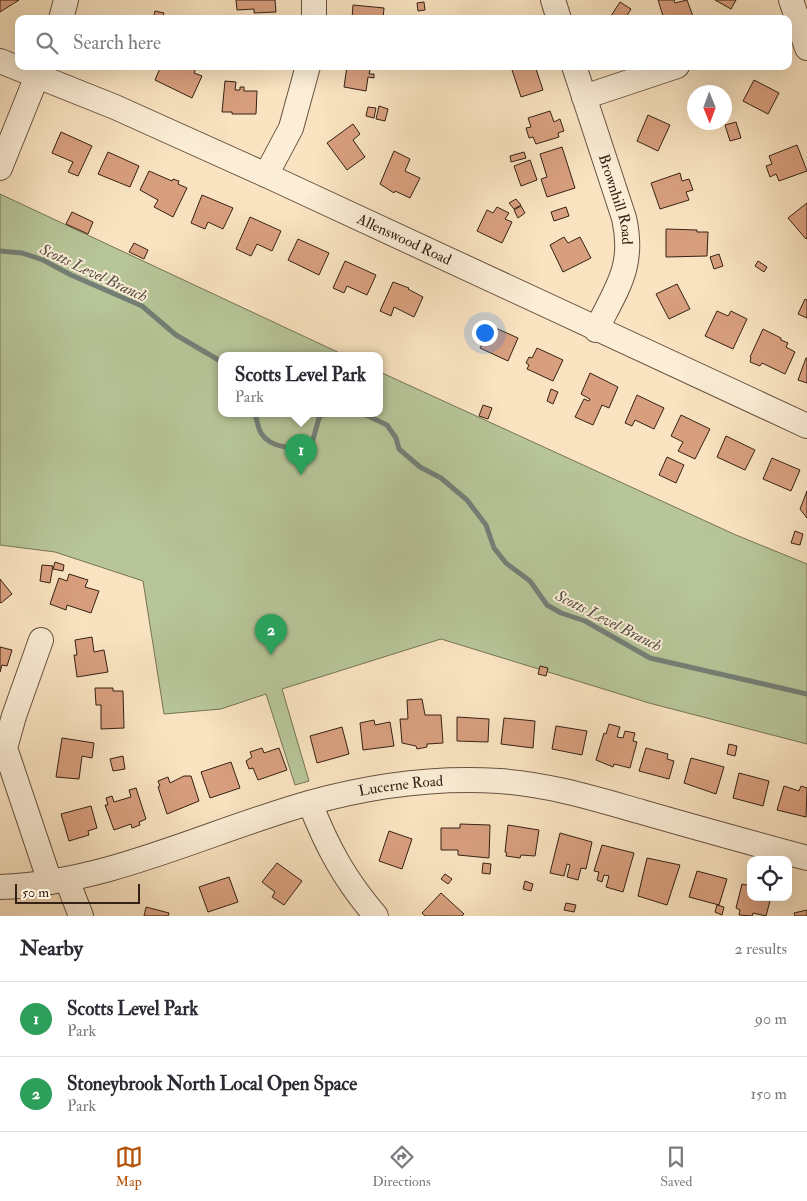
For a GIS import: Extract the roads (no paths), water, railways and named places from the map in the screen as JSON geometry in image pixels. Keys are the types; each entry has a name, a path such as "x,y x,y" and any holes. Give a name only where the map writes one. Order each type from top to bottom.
{"street":[{"path":"62,15 66,0"},
{"path":"314,0 314,15"},
{"path":"552,0 558,15"},
{"path":"791,0 801,32"},
{"name":"Allenswood Road","path":"0,61 15,65"},
{"path":"266,175 291,128 307,70"},
{"name":"Brownhill Road","path":"575,70 629,238 628,257 623,276 596,330"},
{"path":"584,97 665,70"},
{"path":"0,168 39,71"},
{"name":"Allenswood Road","path":"39,71 807,426"},
{"path":"41,640 14,716 5,748 59,881 81,916"},
{"name":"Lucerne Road","path":"0,887 59,881 120,867 310,803 370,789 419,782 501,781 549,788 807,858"},
{"path":"310,803 324,840 341,870 376,916"}],"waterway":[{"name":"Scotts Level Branch","path":"0,251 22,253 43,260 71,275 142,306 176,335 218,360"},
{"name":"Scotts Level Branch","path":"256,417 260,431 265,438 278,445 292,448 312,443 320,417"},
{"name":"Scotts Level Branch","path":"370,417 387,425 396,438 399,449 420,467 441,478 467,500 486,525 494,548 506,563 530,581 547,605 561,613 585,621 650,658 807,694"}],"place":[{"name":"Scotts Level Park","path":"301,475"},
{"name":"Stoneybrook North Local Open Space","path":"271,655"}]}
